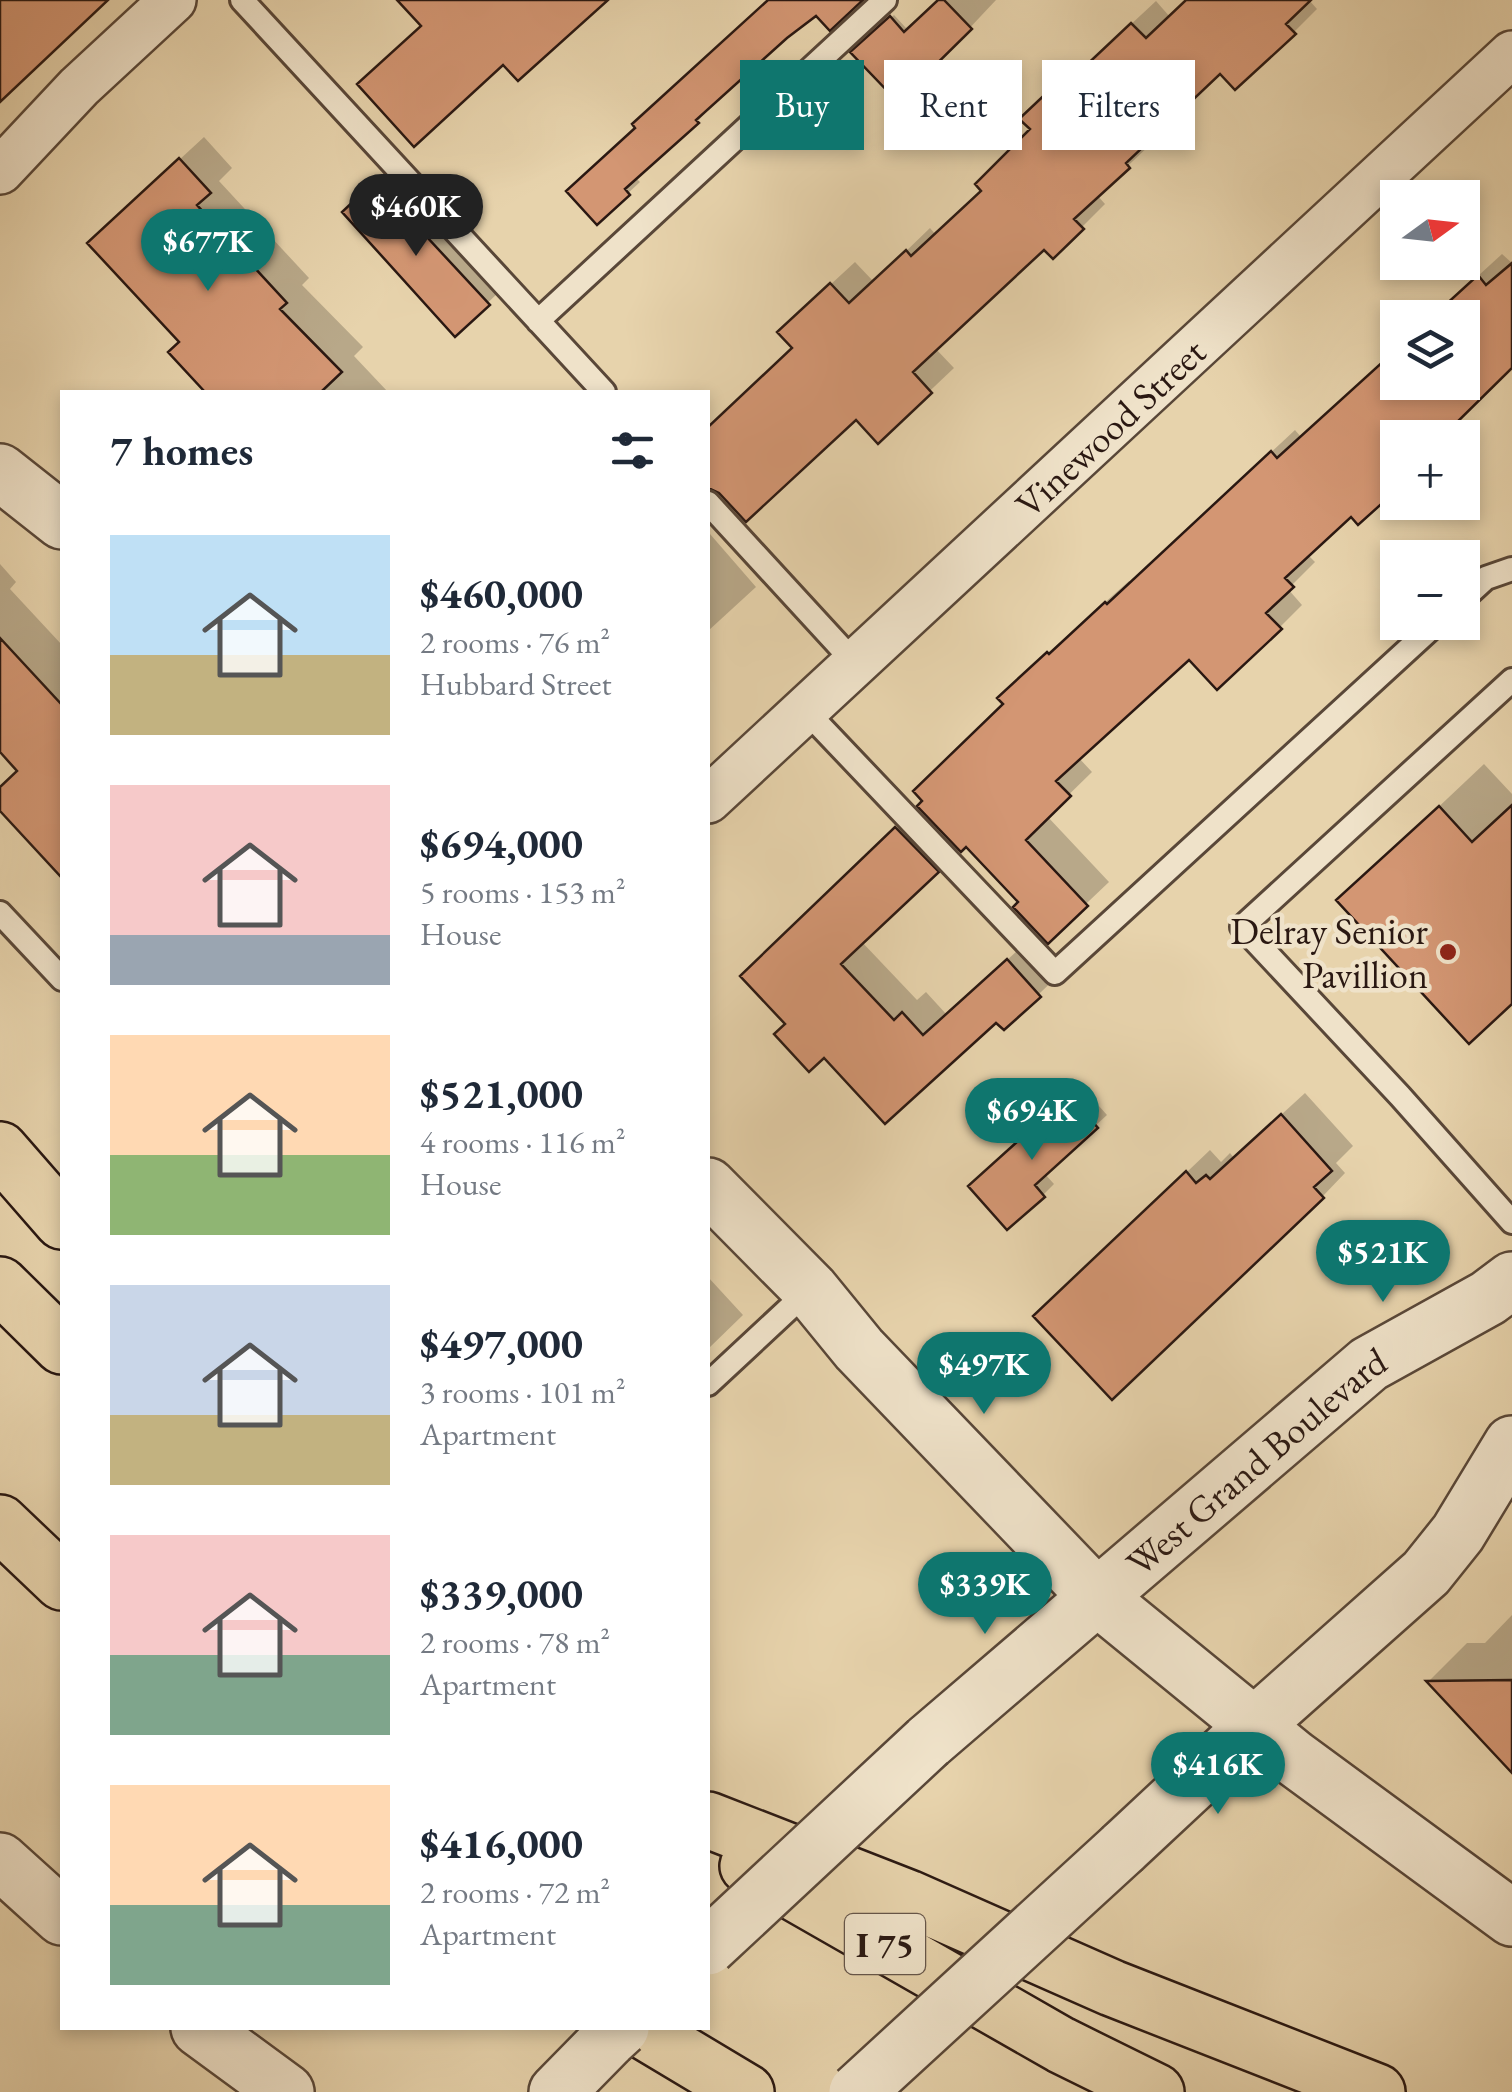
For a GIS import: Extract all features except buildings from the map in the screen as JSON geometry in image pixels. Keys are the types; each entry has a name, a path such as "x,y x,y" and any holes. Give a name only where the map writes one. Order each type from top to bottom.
{"highway":[{"path":"0,1150 60,1219"},
{"path":"0,1285 60,1344"},
{"path":"0,1523 60,1580"},
{"path":"710,1821 908,1898 1112,1988 1377,2092"},
{"name":"I 75","path":"710,1844 1062,2044 1156,2092"},
{"path":"623,2030 701,2092"},
{"path":"642,2030 746,2092"}],"street":[{"path":"0,171 79,87 173,0"},
{"name":"Vinewood Street","path":"710,798 1512,54"},
{"path":"0,472 60,519"},
{"path":"710,1188 810,1289 859,1349 1097,1597 1376,1822 1512,1918"},
{"name":"West Grand Boulevard","path":"710,1945 928,1742 1369,1364 1420,1332 1488,1298 1512,1280"},
{"path":"857,2092 1256,1724 1426,1573 1458,1533 1512,1444"},
{"path":"0,1861 60,1915"},
{"path":"202,2030 286,2092"},
{"path":"558,2092 618,2030"}],"lane":[{"path":"242,0 602,390"},
{"path":"538,321 885,0"},
{"path":"710,505 856,662"},
{"path":"1480,584 1512,569"},
{"path":"805,710 1055,973 1418,640"},
{"path":"1512,680 1242,928 1512,1222"},
{"path":"0,914 60,977"},
{"path":"710,1382 810,1289"}],"place":[{"name":"Delray Senior Pavillion","path":"1448,952"}]}
